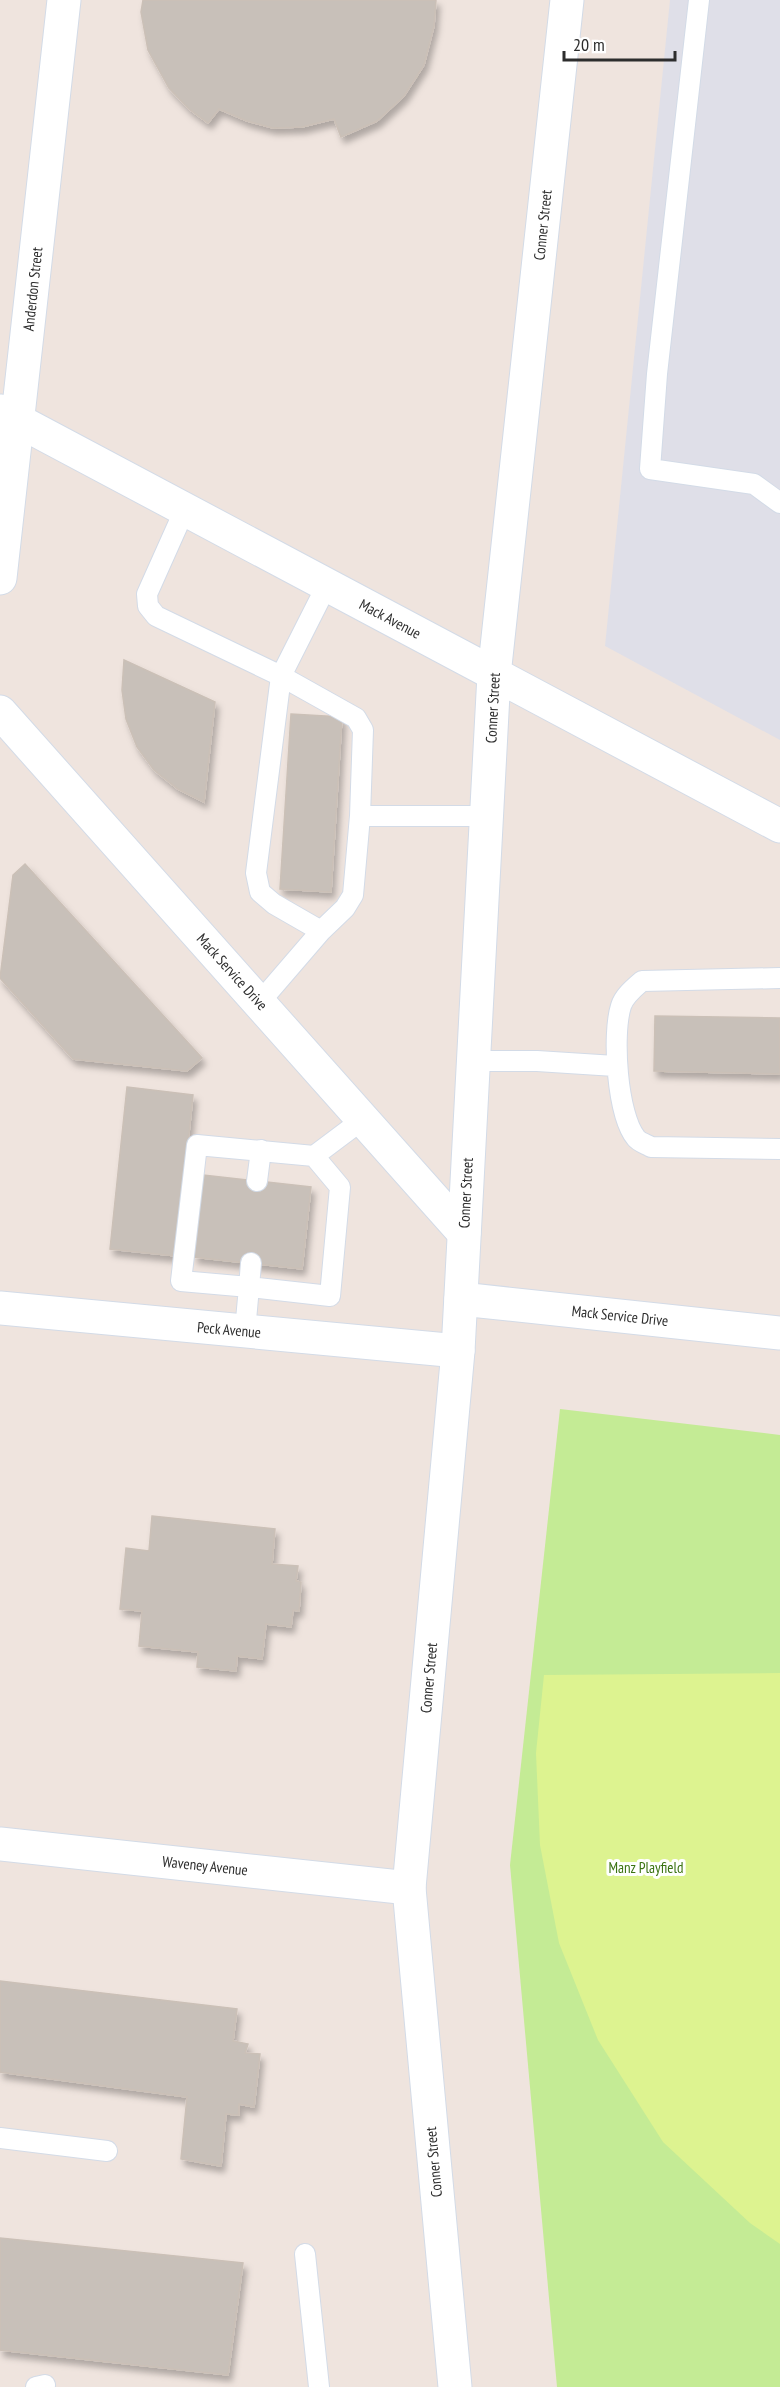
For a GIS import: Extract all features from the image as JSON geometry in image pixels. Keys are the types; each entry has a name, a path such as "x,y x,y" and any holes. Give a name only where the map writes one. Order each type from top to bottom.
{"main road":[{"name":"Conner Street","path":"455,2387 409,1888 458,1351 494,675 567,0"},
{"name":"Anderdon Street","path":"0,578 9,416 61,1"},
{"name":"Mack Avenue","path":"9,416 780,826"},
{"name":"Mack Service Drive","path":"0,712 464,1233"},
{"name":"Mack Service Drive","path":"461,1299 780,1334"},
{"name":"Peck Avenue","path":"0,1308 458,1351"},
{"name":"Waveney Avenue","path":"0,1844 409,1888"}],"lane":[{"path":"699,0 657,374 650,470 754,484 780,503"},
{"path":"185,509 147,594 148,606 156,616 281,676 356,717 363,730 360,816 353,895 345,908 321,931 259,1003"},
{"path":"321,931 273,904 260,892 256,873 281,676 327,585"},
{"path":"360,816 486,816"},
{"path":"780,978 642,981 629,992 621,1006 615,1066 629,1127 637,1140 651,1147 780,1149"},
{"path":"473,1061 537,1061 615,1066"},
{"path":"314,1156 340,1187 330,1296 181,1281 197,1144 314,1156 362,1120"},
{"path":"257,1181 261,1150"},
{"path":"244,1331 251,1263"},
{"path":"0,2138 107,2151"},
{"path":"306,2254 319,2387"}],"shaded area":[{"path":"670,0 780,0 780,740 605,646"}],"green space":[{"name":"Manz Playfield","path":"560,1409 780,1435 780,2387 557,2387 510,1865"},
{"path":"780,1673 780,2244 750,2223 663,2142 598,2040 559,1943 540,1845 536,1753 544,1675"}],"building":[{"path":"143,0 436,0 434,26 424,65 404,96 377,121 341,137 334,119 302,127 273,128 247,121 219,109 208,123 189,109 169,88 148,50 141,12"},
{"path":"124,660 215,702 204,802 178,789 154,770 137,747 126,719 122,690"},
{"path":"291,714 342,717 331,892 280,889"},
{"path":"25,864 202,1058 187,1071 73,1059 0,978 13,875"},
{"path":"655,1016 780,1018 780,1074 654,1071"},
{"path":"127,1087 193,1095 176,1256 110,1249"},
{"path":"203,1175 311,1187 302,1269 194,1257"},
{"path":"152,1516 275,1529 272,1564 298,1566 296,1581 301,1582 299,1611 293,1610 291,1627 266,1624 262,1659 237,1656 236,1671 197,1667 198,1652 139,1646 142,1611 120,1609 126,1548 149,1551"},
{"path":"0,1981 237,2009 233,2041 248,2044 245,2053 260,2054 254,2107 239,2104 239,2115 226,2114 221,2166 181,2159 187,2097 0,2072"},
{"path":"0,2238 243,2263 228,2375 0,2350"}]}
